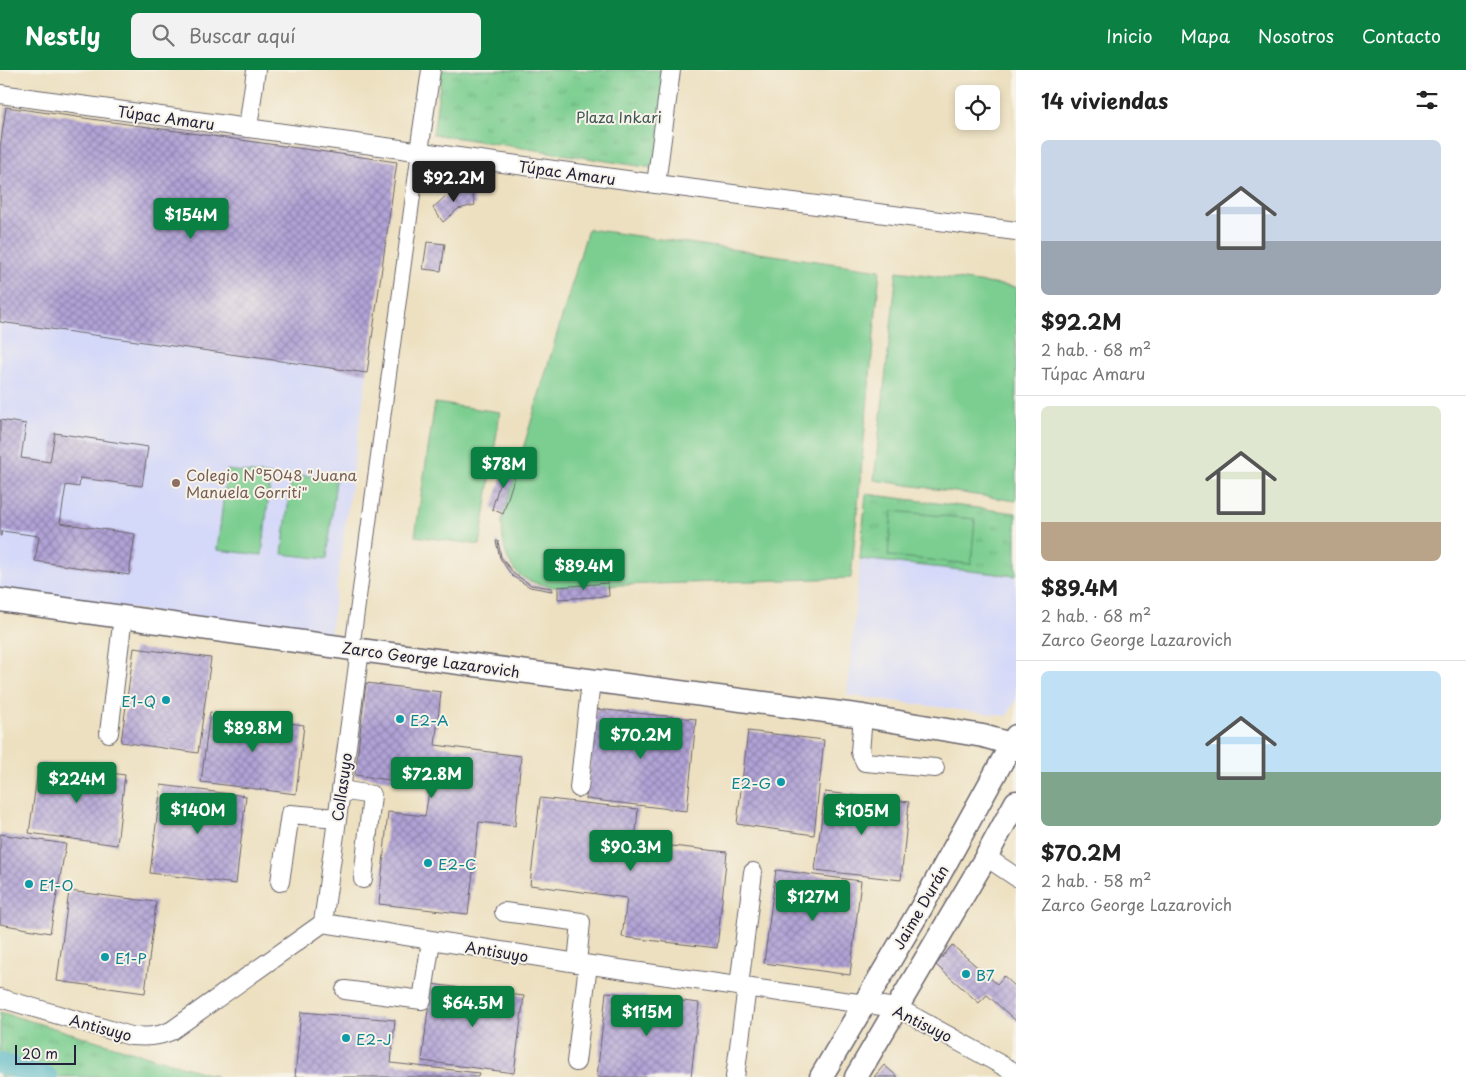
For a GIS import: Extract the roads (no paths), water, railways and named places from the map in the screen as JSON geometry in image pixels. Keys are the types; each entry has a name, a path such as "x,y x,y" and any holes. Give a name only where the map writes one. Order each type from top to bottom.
{"street":[{"path":"248,128 256,70"},
{"path":"356,650 419,151 431,70"},
{"path":"656,184 671,70"},
{"name":"Túpac Amaru","path":"0,94 656,184 1016,231"},
{"name":"Zarco George Lazarovich","path":"0,600 356,650 863,716 1014,742"},
{"path":"108,733 123,616"},
{"name":"Collasuyo","path":"323,923 341,790 356,650"},
{"path":"579,788 592,680"},
{"path":"863,716 860,752 865,762 935,768"},
{"name":"Jaime Durán","path":"821,1077 921,908 1014,742"},
{"path":"341,790 372,795 363,879"},
{"path":"856,1077 986,857 1016,802"},
{"path":"280,882 290,814 337,818"},
{"path":"986,857 1016,877"},
{"path":"735,1077 753,872"},
{"path":"504,912 581,922 583,964 576,1062"},
{"name":"Antisuyo","path":"0,998 131,1036 150,1038 171,1031 323,923 583,964 898,1008 920,1018 1016,1073"},
{"path":"345,990 422,1000 431,940"}],"waterway":[{"path":"0,1063 47,1077"}],"place":[{"name":"Colegio Nº5048 \"Juana Manuela Gorriti\"","path":"176,483"},
{"name":"E1-Q","path":"166,700"},
{"name":"E2-A","path":"400,719"},
{"name":"E2-G","path":"781,782"},
{"name":"E2-C","path":"428,863"},
{"name":"E1-O","path":"29,884"},
{"name":"E1-P","path":"105,957"},
{"name":"B7","path":"966,974"},
{"name":"E2-J","path":"346,1038"}],"park label":[{"name":"Plaza Inkari","path":"619,116"}]}
